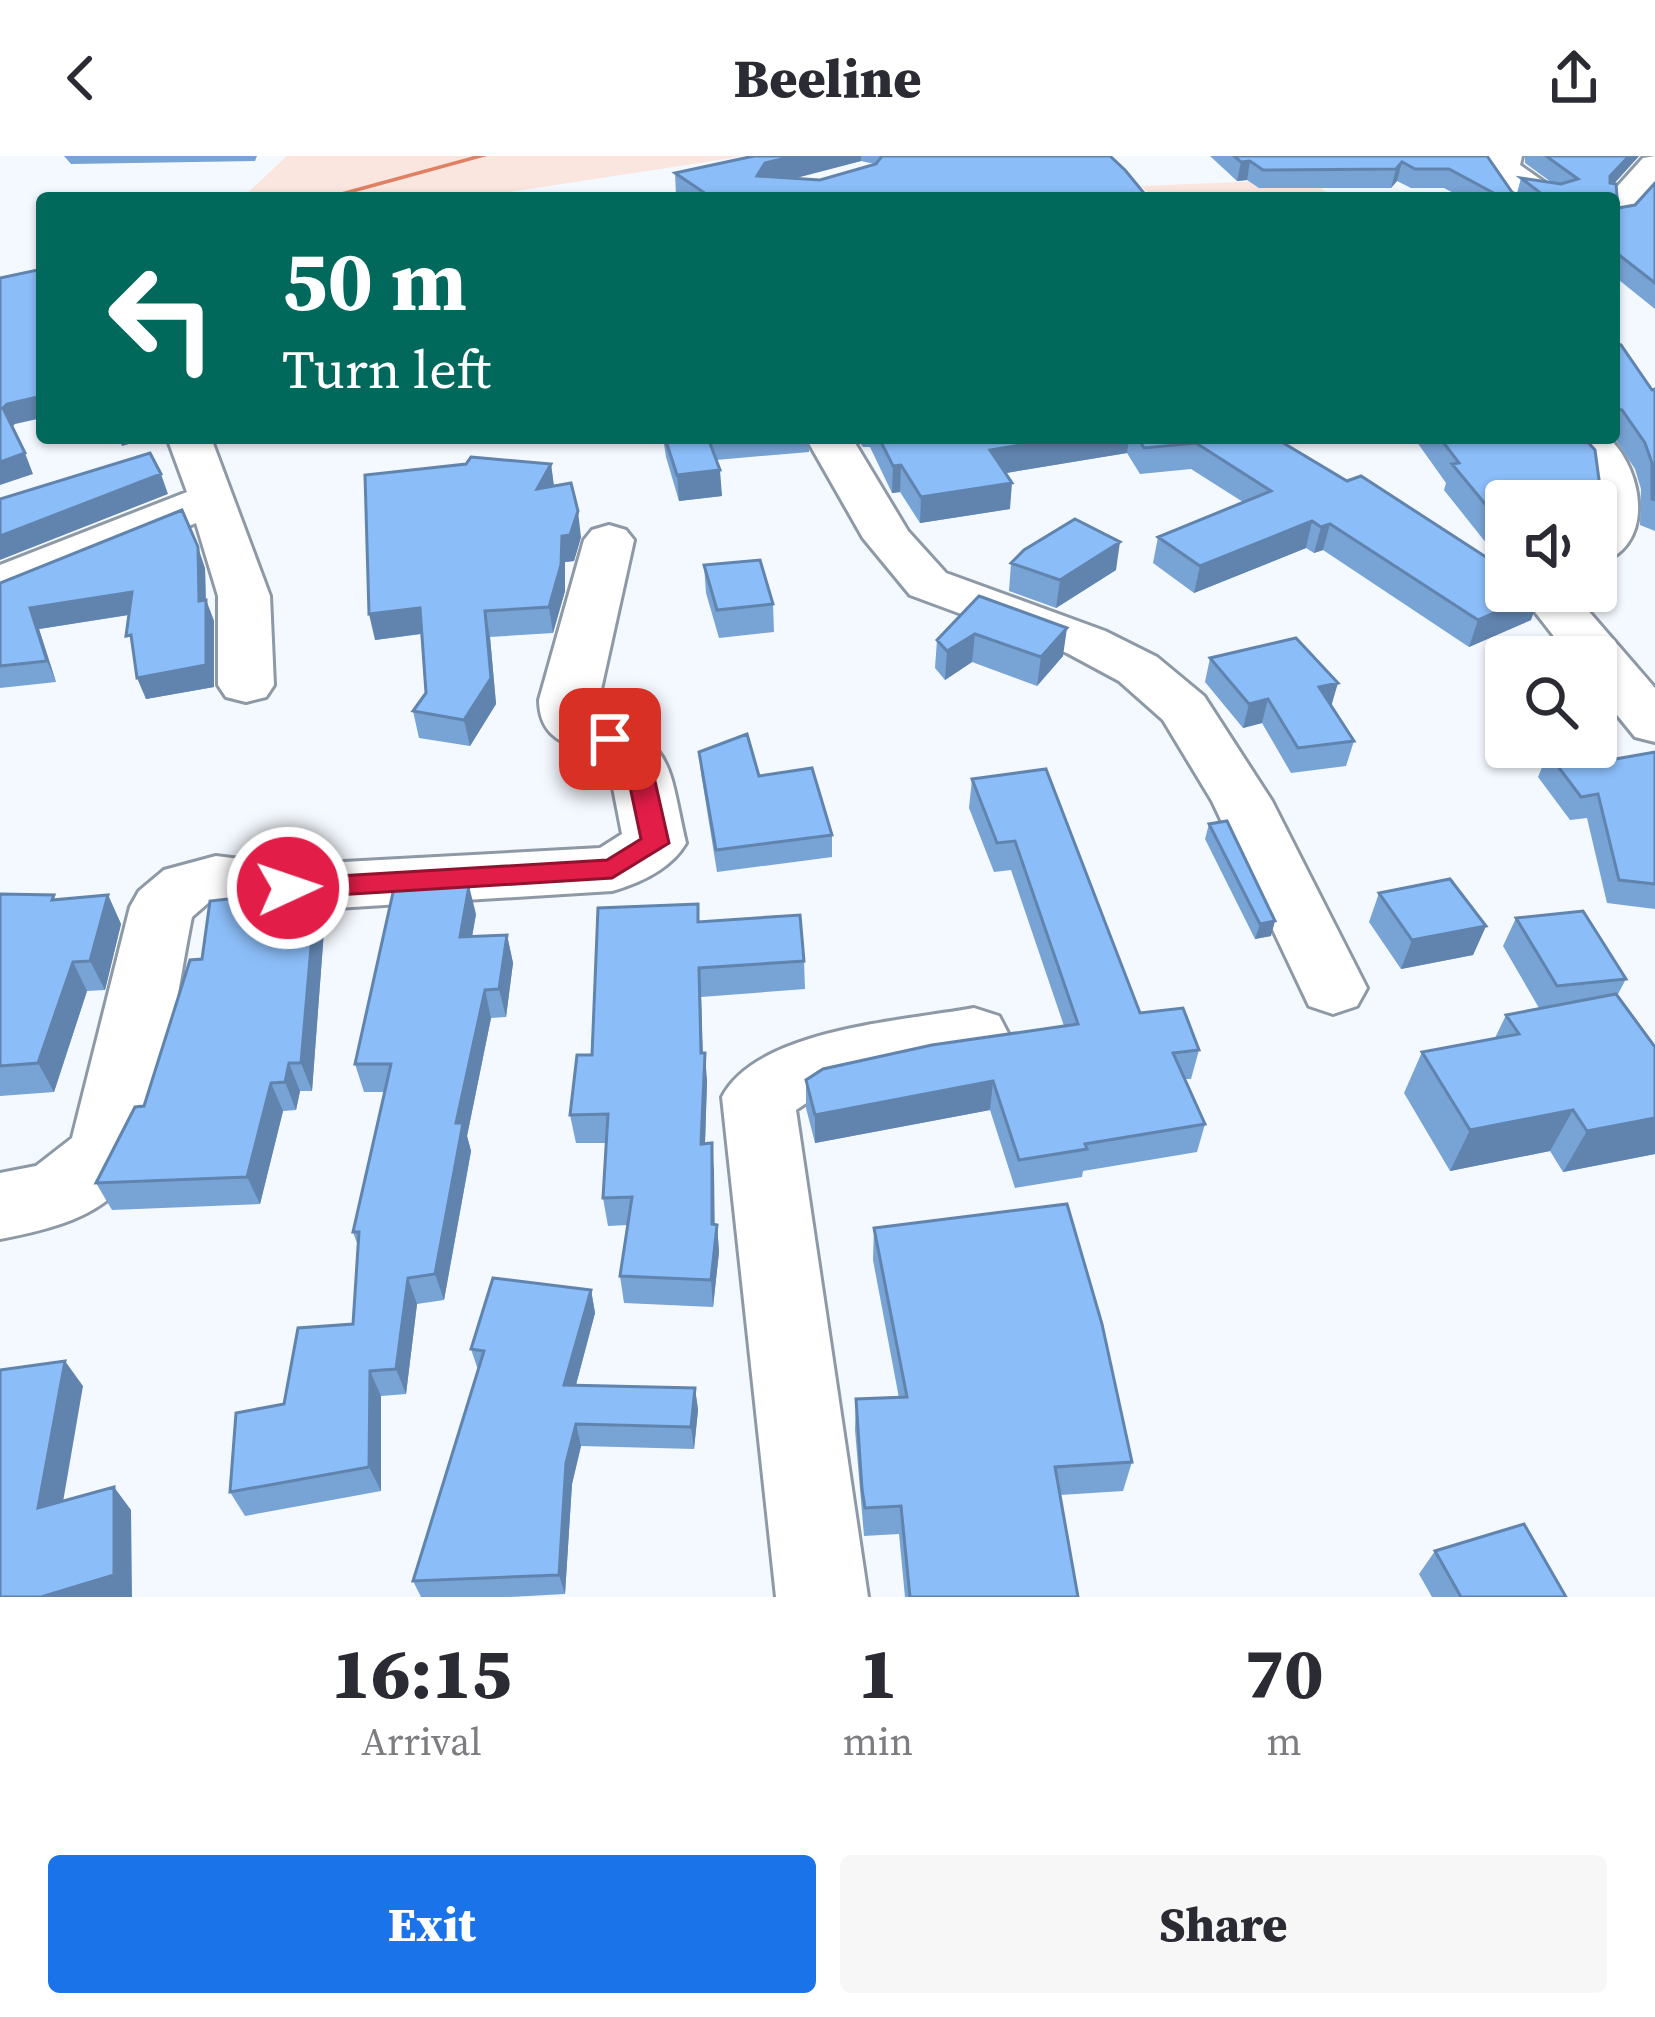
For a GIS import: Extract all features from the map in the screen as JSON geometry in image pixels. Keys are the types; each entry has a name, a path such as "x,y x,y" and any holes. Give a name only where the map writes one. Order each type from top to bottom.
{"street":[{"path":"1505,156 1502,169 1508,176 1538,192"},
{"path":"1620,206 1653,173"},
{"path":"832,444 887,538 928,584 1086,641 1138,669 1184,709 1242,801 1333,988"},
{"path":"1589,444 1606,457 1616,480"},
{"path":"183,446 213,499 244,596 246,685"},
{"path":"0,588 16,577 213,499"},
{"path":"0,1206 28,1202 83,1179 98,1164 113,1123 162,907 186,886 216,878 288,888 612,869 655,843 637,759 610,739 568,722 567,700 609,540"},
{"path":"1561,612 1655,724"},
{"path":"822,1597 758,1097 803,1070 974,1035"}],"shaded area":[{"path":"287,156 745,156 510,192 248,192"},
{"path":"1316,179 1328,192 1148,192 1141,186"}],"building":[{"path":"754,156 794,156 765,163 757,176 820,180 876,164 882,156 1110,156 1143,192 703,192 675,173"},
{"path":"1234,156 1487,156 1512,192 1492,192 1449,169 1415,169 1402,162 1396,169 1263,170 1250,161 1241,162"},
{"path":"1546,156 1629,156 1610,176 1617,192 1539,192 1521,178 1561,184 1578,179"},
{"path":"1655,183 1655,283 1620,256 1620,208 1635,205"},
{"path":"36,270 36,397 3,408 25,453 0,462 0,278"},
{"path":"1620,345 1655,389 1655,500 1645,443 1622,410"},
{"path":"667,444 710,444 720,470 677,475"},
{"path":"882,444 1027,444 990,450 1012,483 921,497 901,465 893,466"},
{"path":"1198,444 1285,444 1347,481 1361,476 1485,556 1485,612 1497,612 1478,620 1330,524 1321,527 1312,521 1200,566 1158,537 1271,491"},
{"path":"1445,444 1590,444 1595,450 1599,480 1485,480 1485,504 1452,464 1459,463"},
{"path":"150,453 161,474 0,536 0,499"},
{"path":"471,457 551,464 537,489 571,483 578,511 570,535 562,536 561,565 549,607 485,611 491,678 464,720 413,711 426,693 420,608 369,614 365,475 466,464"},
{"path":"182,510 198,547 199,601 206,600 206,665 137,678 131,635 126,636 132,592 30,608 47,661 0,666 0,583"},
{"path":"1075,519 1120,542 1060,580 1011,563 1024,550"},
{"path":"760,560 773,604 717,610 704,565"},
{"path":"979,596 1067,628 1041,657 975,634 947,651 937,640"},
{"path":"1296,638 1338,683 1319,687 1354,741 1298,748 1268,699 1249,704 1210,658"},
{"path":"747,734 759,776 812,768 832,835 716,850 699,752"},
{"path":"1655,752 1655,884 1619,880 1598,794 1581,797 1559,768 1617,768 1617,759"},
{"path":"1046,769 1140,1013 1183,1008 1199,1050 1173,1053 1205,1124 1019,1160 993,1081 815,1115 806,1080 823,1069 932,1045 1078,1024 1015,841 997,843 972,779"},
{"path":"1227,821 1275,921 1260,924 1209,824"},
{"path":"1450,879 1486,926 1412,940 1379,893"},
{"path":"469,886 460,937 507,935 499,989 485,990 456,1123 463,1123 435,1274 408,1278 396,1369 370,1371 369,1467 230,1492 236,1413 284,1404 298,1328 353,1324 359,1232 353,1232 391,1064 355,1064 394,888"},
{"path":"316,889 301,1063 289,1063 285,1082 271,1083 247,1177 96,1183 135,1107 144,1106 190,960 202,959 210,901"},
{"path":"0,894 54,895 52,900 108,895 90,961 73,962 38,1063 0,1066"},
{"path":"698,904 698,922 800,915 804,961 699,968 701,1053 705,1053 701,1144 712,1143 712,1224 717,1225 711,1280 620,1276 632,1197 603,1198 608,1114 570,1115 577,1055 592,1055 598,908"},
{"path":"1583,911 1626,979 1557,986 1516,918"},
{"path":"1616,994 1655,1047 1655,1118 1587,1131 1573,1110 1470,1130 1422,1052 1519,1034 1506,1015"},
{"path":"1067,1204 1102,1324 1132,1462 1055,1467 1078,1597 910,1597 901,1506 865,1508 862,1489 856,1399 907,1397 874,1228"},
{"path":"493,1278 591,1290 564,1385 695,1388 691,1427 576,1424 566,1463 559,1575 413,1581 484,1351 471,1349"},
{"path":"65,1361 38,1508 114,1487 114,1575 41,1597 0,1597 0,1370"},
{"path":"1524,1524 1566,1597 1461,1597 1435,1551"}],"waterway":[{"path":"347,192 483,156"}],"route":[{"path":"288,888 612,869 655,843 637,759 610,739"}]}
